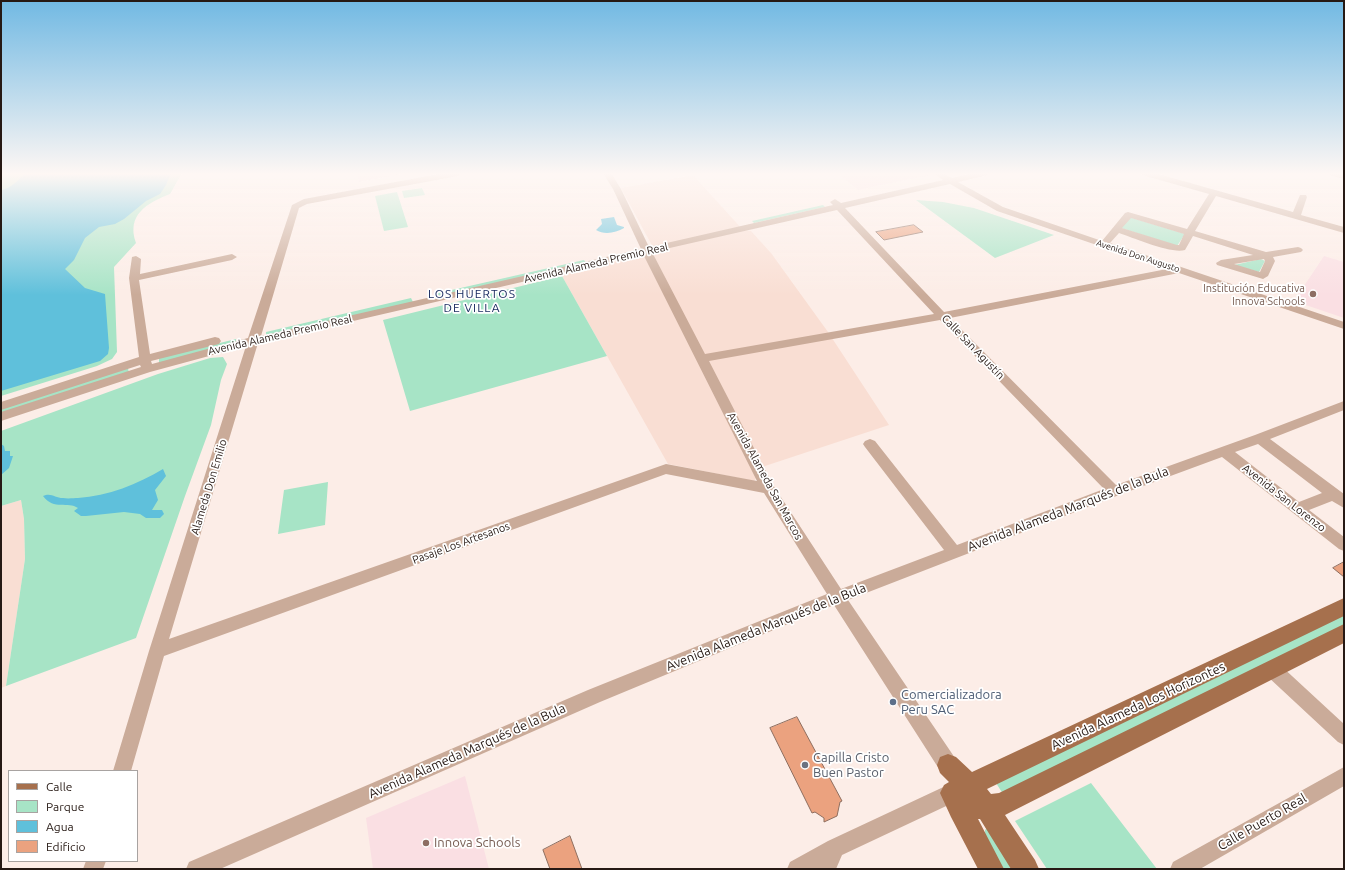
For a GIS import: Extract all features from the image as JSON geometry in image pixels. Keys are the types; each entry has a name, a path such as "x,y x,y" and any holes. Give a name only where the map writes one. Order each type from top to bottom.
{"main road":[{"name":"Avenida Alameda Los Horizontes","path":"960,796 1344,607"},
{"path":"960,796 986,807 1001,805 1343,635"},
{"name":"Avenida Alameda San Marcos","path":"948,765 991,869"},
{"path":"986,807 1026,869"}],"street":[{"name":"Alameda Don Emilio","path":"122,770 157,651 294,214"},
{"name":"Avenida Alameda San Marcos","path":"629,214 701,359 768,488 837,597 948,765"},
{"name":"Avenida Alameda Premio Real","path":"1,406 146,364 186,357 256,336 793,214"},
{"name":"Calle San Agustín","path":"847,214 942,316 1114,491"},
{"name":"Avenida Don Augusto","path":"1014,214 1344,326"},
{"path":"1107,241 1128,215 1132,214 1268,256 1298,250"},
{"path":"1116,230 1180,249 1201,214"},
{"path":"1287,214 1344,230"},
{"path":"134,278 232,257"},
{"path":"136,259 134,278 146,364"},
{"path":"701,359 942,316 1180,270"},
{"name":"Avenida Alameda Premio Real","path":"1,417 146,364"},
{"name":"Avenida Alameda Marqués de la Bula","path":"196,869 594,696 837,597 1344,405"},
{"path":"1260,438 1339,498"},
{"path":"870,444 942,535 954,553"},
{"name":"Avenida San Lorenzo","path":"1224,451 1344,545"},
{"name":"Pasaje Los Artesanos","path":"157,651 666,469 768,488"},
{"path":"1298,508 1339,498"},
{"path":"1273,670 1344,736"},
{"name":"Calle Puerto Real","path":"1180,869 1344,776"},
{"path":"797,869 835,848 931,803 960,796"},
{"path":"826,869 835,848"}],"shaded area":[{"path":"635,214 728,214 743,230 751,231 771,253 828,332 889,425 765,466 754,481 668,464 562,276 583,269 656,253"},
{"path":"1324,256 1344,262 1344,318 1294,301"},
{"path":"21,500 24,519 25,559 6,686 1,688 1,506"},
{"name":"Innova Schools","path":"465,776 489,869 373,869 366,818"}],"green space":[{"path":"1,214 139,214 134,225 136,243 114,267 117,352 112,359 97,366 1,396"},
{"path":"380,214 404,214 408,227 384,231"},
{"path":"785,214 796,214 754,223 752,221"},
{"path":"935,214 991,214 1054,235 995,258"},
{"path":"1129,217 1185,234 1177,246 1121,228"},
{"path":"1261,259 1265,261 1259,272 1234,265"},
{"path":"584,260 586,263 435,298 434,294"},
{"path":"562,276 607,356 410,411 383,320"},
{"path":"411,298 413,302 266,336 266,332"},
{"path":"236,339 236,342 159,363 159,358"},
{"path":"223,357 227,364 221,380 211,425 136,638 6,686 25,559 24,519 21,500 1,506 1,431 158,374 210,358"},
{"path":"128,368 129,373 1,414 1,409"},
{"path":"328,482 325,525 278,534 284,490"},
{"path":"1344,612 1344,627 1005,797 996,783"},
{"path":"1091,783 1157,869 1047,869 1015,821"},
{"path":"988,827 1023,869 1003,869 985,837 985,830"}],"water":[{"path":"1,214 131,214 115,224 99,227 85,238 74,260 65,269 85,288 105,294 109,348 108,354 100,361 1,391"},
{"path":"614,217 617,225 624,228 610,233 599,232 596,230 602,224 601,219"},
{"path":"1,444 4,446 5,451 10,451 10,456 13,456 9,468 1,475"},
{"path":"163,469 166,476 155,490 158,500 152,510 162,510 164,514 160,518 146,518 140,514 124,512 81,516 74,511 78,508 70,505 56,505 47,501 43,496 51,495 60,498 69,498 100,495 143,480"}],"building":[{"path":"914,225 923,232 884,240 876,232"},
{"path":"1344,562 1344,577 1333,568"},
{"name":"Capilla Cristo Buen Pastor","path":"797,717 842,801 840,802 837,816 824,822 824,818 815,812 812,813 770,728"},
{"path":"570,836 582,869 550,869 543,850"}],"place":[{"name":"Institución Educativa Innova Schools","path":"1313,294"},
{"name":"Comercializadora Peru SAC","path":"893,702"},
{"name":"Capilla Cristo Buen Pastor","path":"805,765"},
{"name":"Innova Schools","path":"426,843"}],"district":[{"name":"LOS HUERTOS DE VILLA","path":"472,301"}]}
